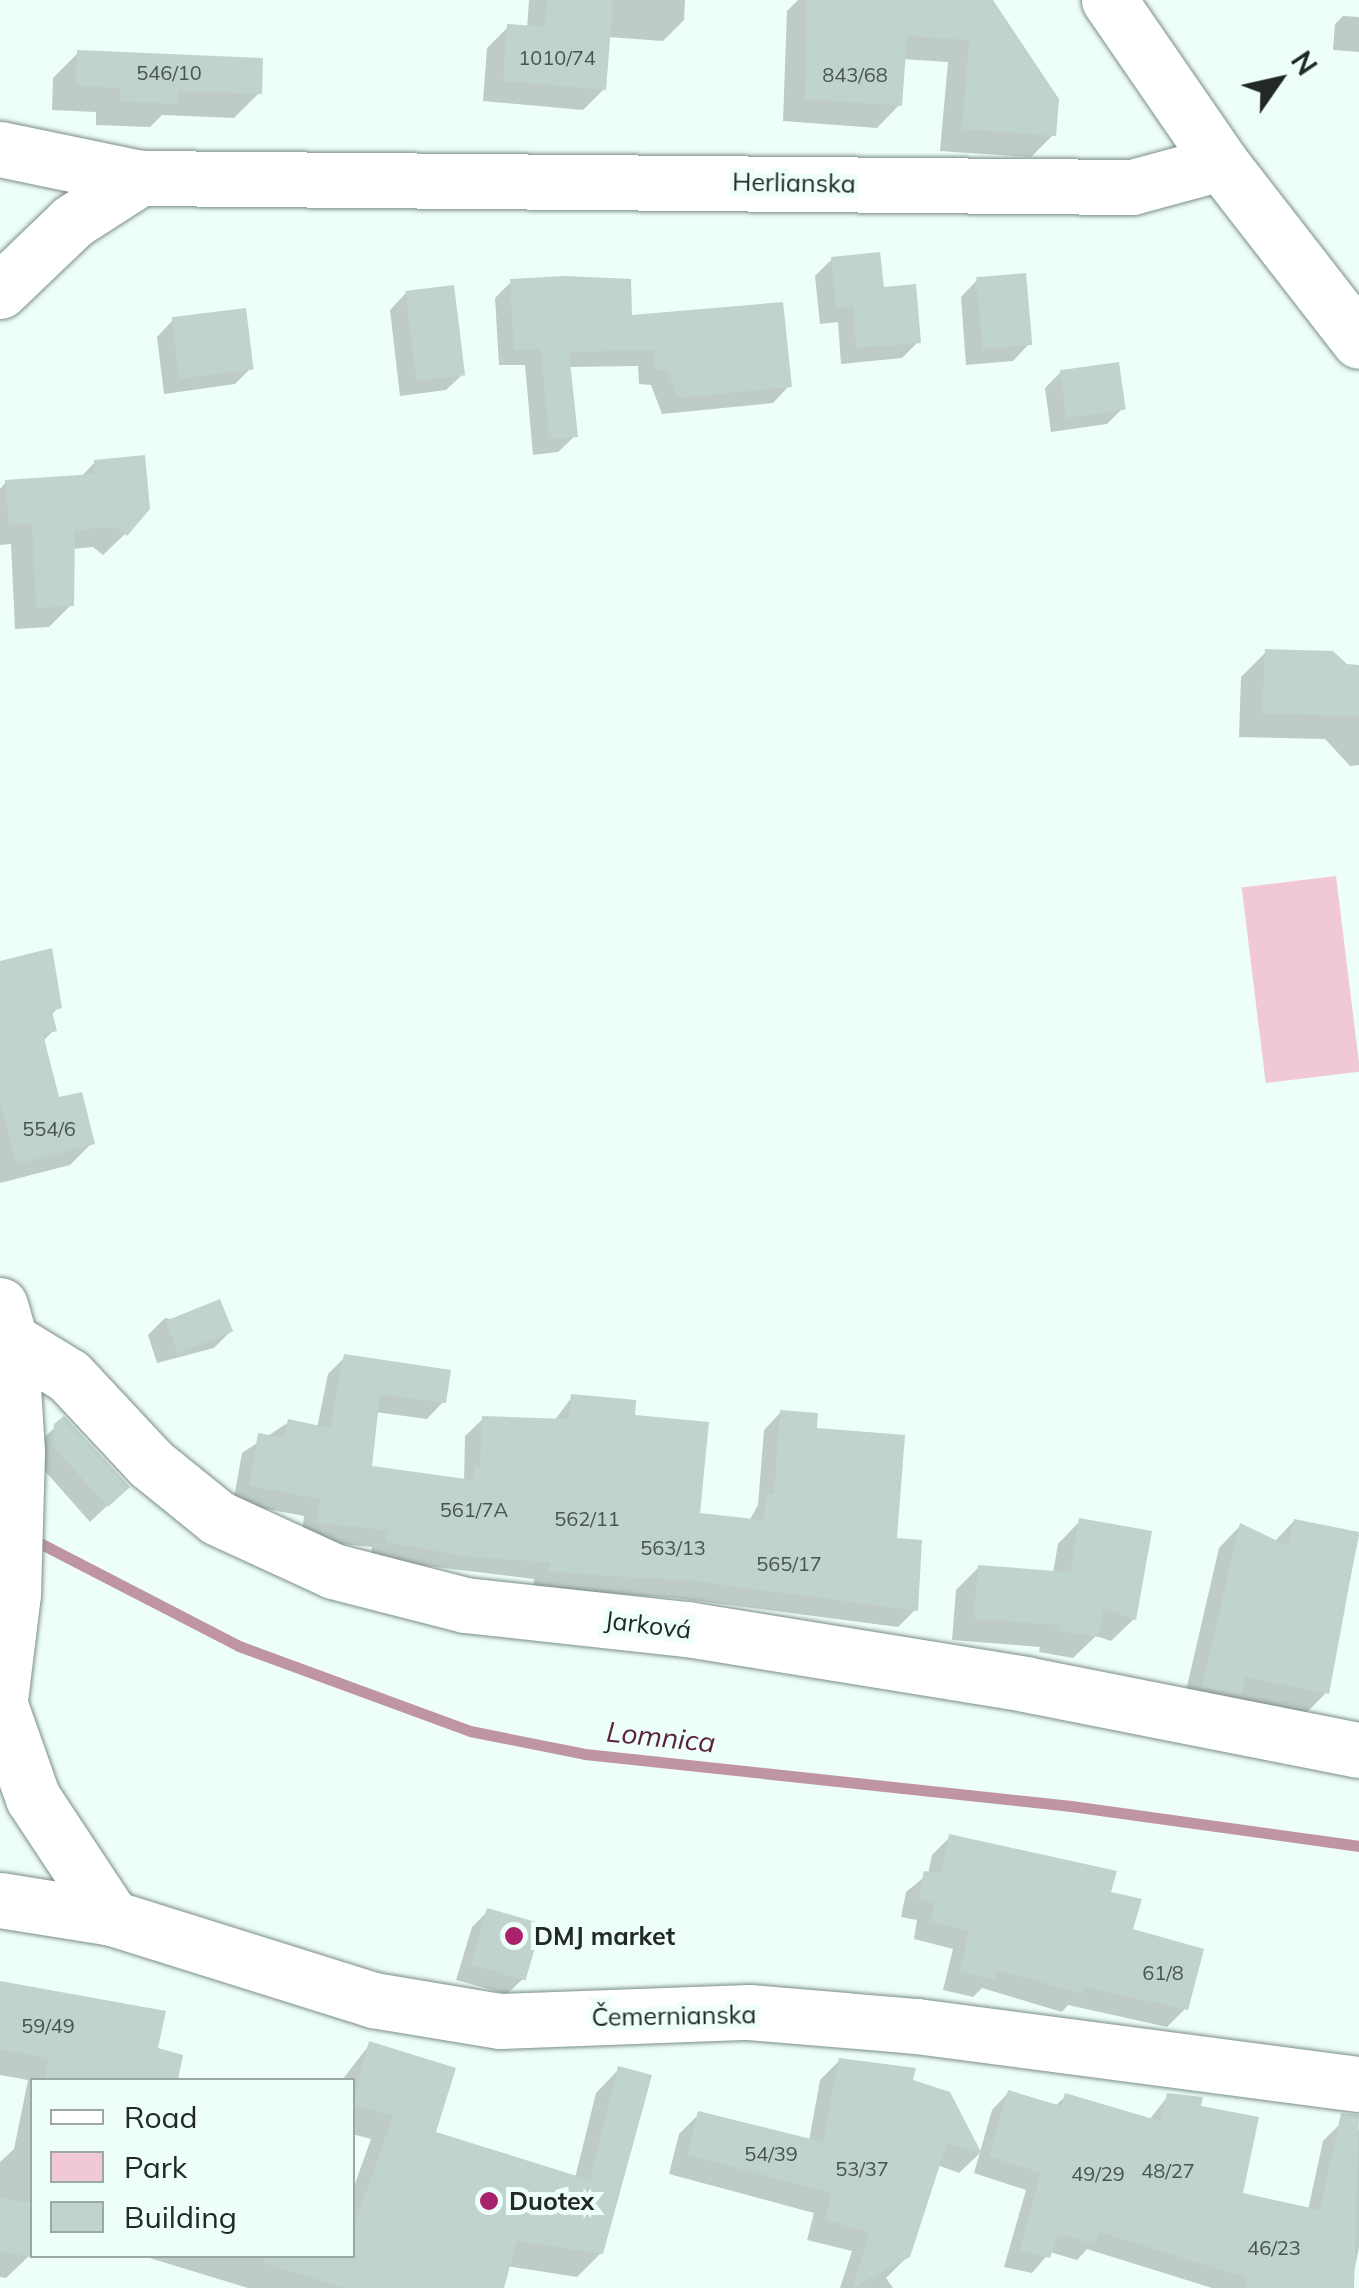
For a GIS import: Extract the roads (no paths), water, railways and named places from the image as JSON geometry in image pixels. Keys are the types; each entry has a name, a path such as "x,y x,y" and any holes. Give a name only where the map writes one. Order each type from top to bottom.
{"street":[{"path":"1109,0 1221,163 1359,341"},
{"name":"Herlianska","path":"0,149 140,178 1132,187 1221,163"},
{"path":"0,292 73,221 140,178"},
{"path":"5,1322 16,1452 13,1594 0,1703 33,1798 112,1918"},
{"name":"Jarková","path":"5,1322 69,1376 150,1464 218,1518 333,1572 465,1605 706,1632 1024,1684 1359,1750"},
{"name":"Čemernianska","path":"0,1900 112,1918 373,2000 500,2021 749,2012 917,2026 1359,2084"}],"waterway":[{"name":"Lomnica","path":"30,1538 239,1646 470,1731 585,1754 1071,1806 1359,1846"}],"place":[{"name":"DMJ market","path":"514,1936"},
{"name":"Duotex","path":"489,2201"}]}
